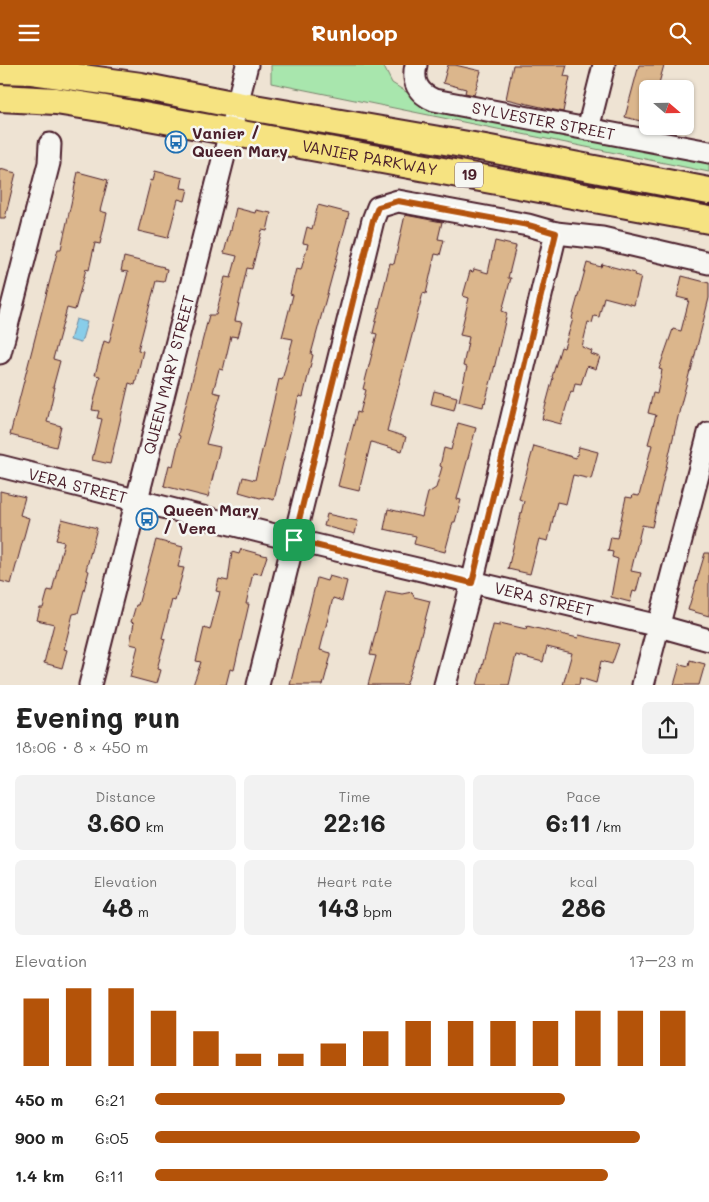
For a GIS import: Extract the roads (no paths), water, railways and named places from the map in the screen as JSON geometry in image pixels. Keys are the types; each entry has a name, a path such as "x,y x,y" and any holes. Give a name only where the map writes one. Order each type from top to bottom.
{"main road":[{"name":"19","path":"0,70 32,71 141,86 237,105 485,148 709,191"},
{"name":"VANIER PARKWAY","path":"0,98 56,101 709,219"}],"street":[{"name":"QUEEN MARY STREET","path":"90,685 247,65"},
{"path":"588,129 604,65"},
{"name":"SYLVESTER STREET","path":"416,74 421,93 434,100 709,152"},
{"path":"0,353 49,163 50,144"},
{"path":"258,685 373,220 378,207 398,201 528,225 556,233 602,238 709,263"},
{"path":"445,685 472,583 556,233"},
{"path":"643,685 709,433"},
{"name":"VERA STREET","path":"0,466 137,502 659,626 709,640"}],"water":[{"path":"76,319 87,322 81,343 70,340"}],"place":[{"name":"Vanier / Queen Mary","path":"176,142"},
{"name":"Queen Mary / Vera","path":"147,519"}]}
